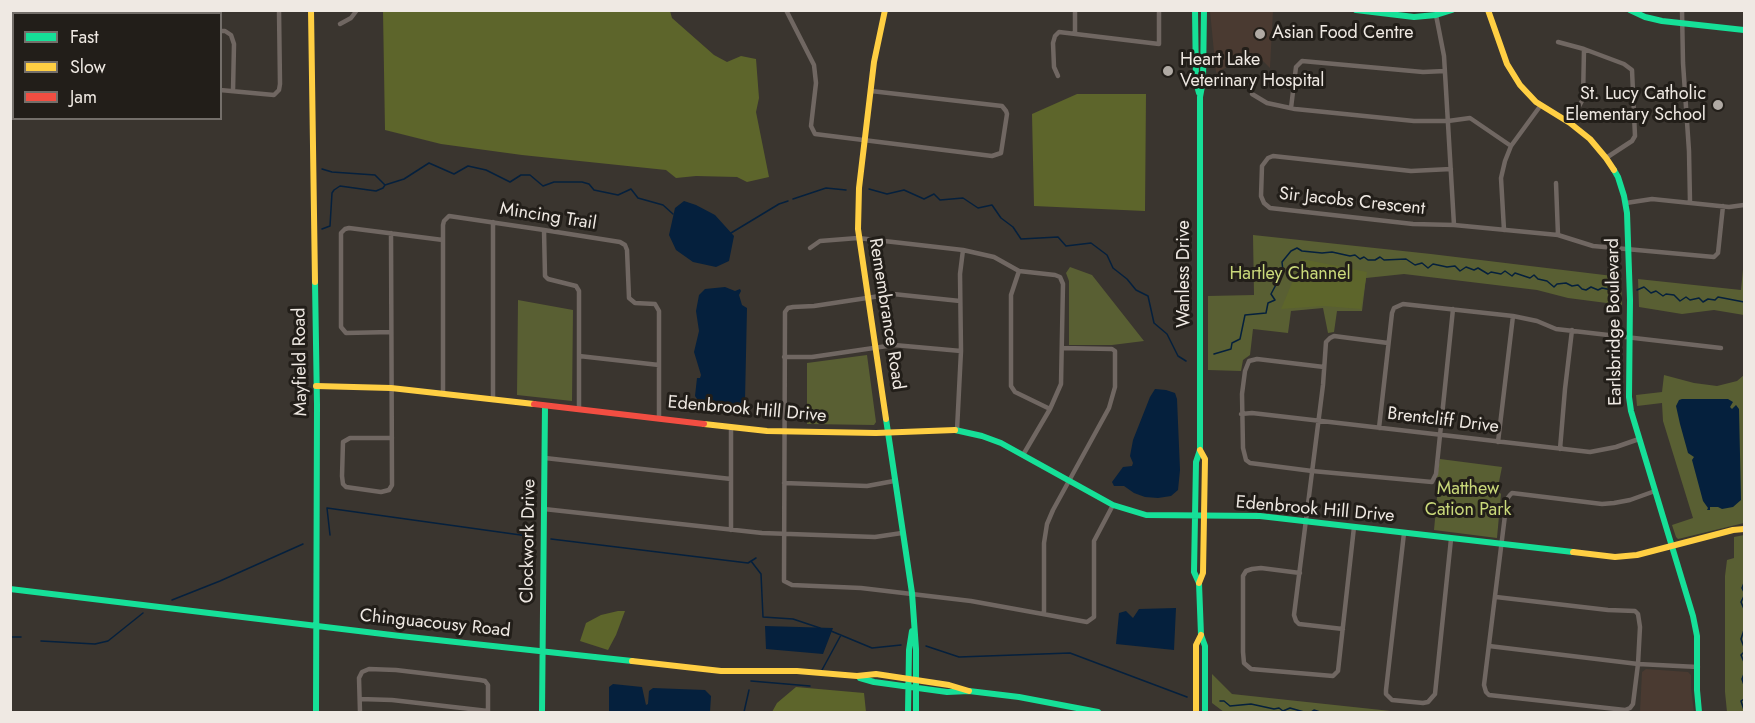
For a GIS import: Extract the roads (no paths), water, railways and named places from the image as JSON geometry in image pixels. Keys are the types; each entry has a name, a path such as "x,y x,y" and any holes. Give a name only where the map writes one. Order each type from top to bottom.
{"street":[{"path":"222,90 274,95 279,90 279,10"},
{"name":"Mayfield Road","path":"311,10 316,386 316,712"},
{"path":"340,24 351,18 357,10"},
{"path":"786,10 814,65 816,83 811,126 819,136 992,156 1001,153 1007,114 1002,106 872,91"},
{"name":"Remembrance Road","path":"885,10 874,62 859,188 858,238 912,593 916,649 908,712"},
{"path":"1075,10 1075,33"},
{"path":"1058,76 1054,67 1053,43 1054,36 1059,32 1159,44 1159,10"},
{"name":"Wanless Drive","path":"1195,10 1196,82 1200,97"},
{"name":"Wanless Drive","path":"1204,10 1203,74 1200,97 1200,450 1196,462 1194,572 1199,583 1201,635 1205,646 1205,712"},
{"path":"1356,10 1407,16 1436,15 1452,10"},
{"name":"Earlsbridge Boulevard","path":"1488,10 1512,72 1528,95 1590,138 1618,177 1626,203 1631,411 1693,616 1697,636 1699,712"},
{"path":"1630,10 1657,20 1744,30"},
{"path":"1682,10 1690,202"},
{"path":"1436,15 1445,71 1454,225"},
{"path":"222,31 231,35 234,44 233,91"},
{"path":"1558,42 1624,64 1632,70 1635,136 1632,141 1606,158"},
{"path":"1570,123 1583,99 1584,49"},
{"path":"1291,108 1296,67 1302,60 1423,72 1445,71"},
{"path":"1252,94 1267,103 1291,108 1402,120 1448,120 1466,117 1473,119 1511,146"},
{"path":"1504,230 1502,178 1504,161 1511,146 1541,105"},
{"name":"Sir Jacobs Crescent","path":"1451,169 1411,171 1273,156 1268,158 1262,166 1261,196 1270,208 1413,224 1454,225 1558,235 1593,246 1714,257 1718,253 1723,206"},
{"path":"1556,183 1558,235"},
{"path":"1626,203 1652,199 1723,206 1744,205"},
{"name":"Mincing Trail","path":"442,394 443,240 444,221 449,216 620,242 625,245 629,298 635,303 652,303 659,308 659,418"},
{"path":"493,222 493,400"},
{"path":"391,332 346,333 342,329 340,324 340,237 345,229 349,228 443,240"},
{"path":"544,230 545,276 550,280 574,285 578,289 579,409"},
{"path":"391,233 391,388 392,438 392,484 389,490 381,492 346,487 342,476 343,442 350,438 392,438"},
{"path":"810,248 820,241 858,238 963,250 994,257 1019,271 1055,274 1062,279 1061,384 1050,409 1023,455"},
{"path":"957,430 961,351 960,274 963,250"},
{"path":"1019,271 1011,295 1011,386 1015,392 1050,409"},
{"path":"960,302 897,294 788,308 784,315 783,431 783,578 786,583 912,593 980,602 1084,622 1090,621 1094,617 1094,541 1113,505"},
{"path":"1379,428 1392,313 1397,305 1513,316 1556,328 1721,348"},
{"path":"1324,367 1257,359 1249,361 1245,371 1241,414 1246,460 1250,463 1312,471 1432,482 1436,474 1453,309"},
{"path":"1498,442 1513,316"},
{"path":"1560,449 1572,330"},
{"path":"1343,628 1299,624 1294,615 1307,522 1326,342 1334,336 1388,343"},
{"path":"784,357 812,357 900,344 961,351"},
{"path":"1044,614 1046,531 1053,510 1111,402 1115,387 1115,351 1108,348 1062,348"},
{"path":"579,356 659,365"},
{"name":"Edenbrook Hill Drive","path":"316,386 391,388 783,431 859,433 957,430 1000,443 1113,505 1146,515 1260,516 1615,557 1637,555 1744,529"},
{"name":"Clockwork Drive","path":"542,712 545,406"},
{"name":"Brentcliff Drive","path":"1241,414 1252,413 1590,452 1616,447 1639,439"},
{"path":"730,530 731,427"},
{"name":"Wanless Drive","path":"1199,583 1203,573 1205,459 1200,450"},
{"path":"545,458 731,479"},
{"path":"784,483 867,486 894,482"},
{"path":"1496,597 1635,611 1638,614 1640,627 1638,664 1633,704 1630,708 1625,710 1490,695 1486,692 1484,685 1508,499 1512,493 1602,504 1629,500 1655,491"},
{"path":"544,509 783,534 875,537 902,533"},
{"path":"1300,573 1261,568 1246,571 1244,576 1244,663 1251,669 1333,676 1338,671 1354,527"},
{"path":"1404,533 1386,690 1386,694 1392,700 1428,702 1435,694 1451,539"},
{"name":"Chinguacousy Road","path":"10,589 721,671 797,671 857,676 876,674 949,685 969,691"},
{"name":"Wanless Drive","path":"1196,712 1196,645 1201,635"},
{"path":"1489,646 1638,664 1698,667"},
{"path":"360,699 392,700 488,712 488,689 485,681 369,669 362,672 359,678 360,712"},
{"name":"Chinguacousy Road","path":"857,676 874,682 947,692 969,691 1019,697 1098,712"},
{"name":"Remembrance Road","path":"912,687 916,712"}],"water":[{"path":"684,201 715,215 734,236 729,261 716,267 693,262 676,250 669,235 675,208"},
{"path":"725,287 735,291 740,289 742,305 747,308 745,400 733,411 701,405 695,396 697,378 701,375 694,352 699,331 696,311 699,295 705,289"},
{"path":"1155,389 1175,393 1177,399 1180,470 1178,490 1171,496 1158,498 1145,497 1124,486 1114,486 1112,482 1123,467 1132,466 1130,456 1133,440"},
{"path":"1682,399 1728,399 1733,402 1730,407 1732,409 1736,405 1739,409 1741,500 1733,507 1722,509 1710,507 1710,510 1707,510 1692,460 1694,457 1688,453 1680,424 1676,406"},
{"path":"1176,608 1174,650 1116,644 1119,613 1126,611 1133,618 1139,609"},
{"path":"765,626 833,628 823,654 766,649"},
{"path":"613,684 642,687 646,705 649,691 653,688 705,690 711,696 710,712 609,712 609,687"}],"waterway":[{"path":"322,169 332,172 375,175 385,185 404,179 429,163 454,174 468,166 486,170 510,182 521,175 530,175 543,186 554,182 582,182 589,184 594,190 618,195 631,189 638,198 663,205 673,214"},
{"path":"322,229 330,226 334,190 340,186 376,191 385,185"},
{"path":"793,199 826,188 846,190"},
{"path":"869,189 887,194 904,190 924,199 934,194 940,200 963,198 978,208 992,205 1021,239 1058,237 1066,246 1091,243 1107,255 1113,268 1136,290 1148,296 1154,323 1167,334 1178,356 1186,361"},
{"path":"731,233 788,201"},
{"path":"1214,354 1231,349 1232,343 1240,339 1245,315 1266,313 1268,303 1275,300 1271,294 1278,281 1277,276 1283,271 1282,262 1291,251 1297,248 1302,251 1355,255 1360,259 1364,257 1368,260 1380,257 1384,260 1406,259 1415,265 1422,263 1428,268 1433,264 1455,266 1460,271 1466,267 1474,270 1478,268 1488,274 1491,272 1501,274 1505,271 1512,276 1515,273 1530,278 1534,275 1554,287 1557,284 1566,283 1572,286 1578,285 1586,290 1591,287 1598,290 1602,288 1612,290 1617,287"},
{"path":"1637,290 1644,287 1651,293 1656,291 1663,296 1674,295 1680,301 1686,297 1690,300 1699,298 1703,302 1708,299 1715,300 1718,297 1744,302"},
{"path":"330,535 327,508 535,537"},
{"path":"551,539 748,563 756,558"},
{"path":"172,600 303,544"},
{"path":"751,561 761,574 763,617 793,619 820,628"},
{"path":"1744,583 1742,588 1744,592"},
{"path":"1744,596 1741,602 1744,609"},
{"path":"41,641 95,644 108,641 143,613"},
{"path":"1744,621 1744,629"},
{"path":"1744,630 1741,639 1744,647"},
{"path":"831,631 872,648 901,645"},
{"path":"822,670 841,635"},
{"path":"10,637 21,637"},
{"path":"926,646 959,657 1070,653 1187,697"},
{"path":"1744,652 1741,655 1744,662"},
{"path":"1744,674 1742,679 1744,685"},
{"path":"751,681 810,686"},
{"path":"744,712 749,690"},
{"path":"1744,699 1741,701 1744,710"},
{"path":"1220,701 1230,706 1251,704 1279,708 1283,711 1290,708 1304,712"},
{"path":"1311,712 1314,710 1320,712"},
{"path":"1331,712 1336,712"}],"place":[{"name":"Asian Food Centre","path":"1260,34"},
{"name":"Heart Lake Veterinary Hospital","path":"1168,71"},
{"name":"St. Lucy Catholic Elementary School","path":"1718,105"}],"park label":[{"name":"Hartley Channel","path":"1290,275"},
{"name":"Matthew Cation Park","path":"1468,500"}]}
